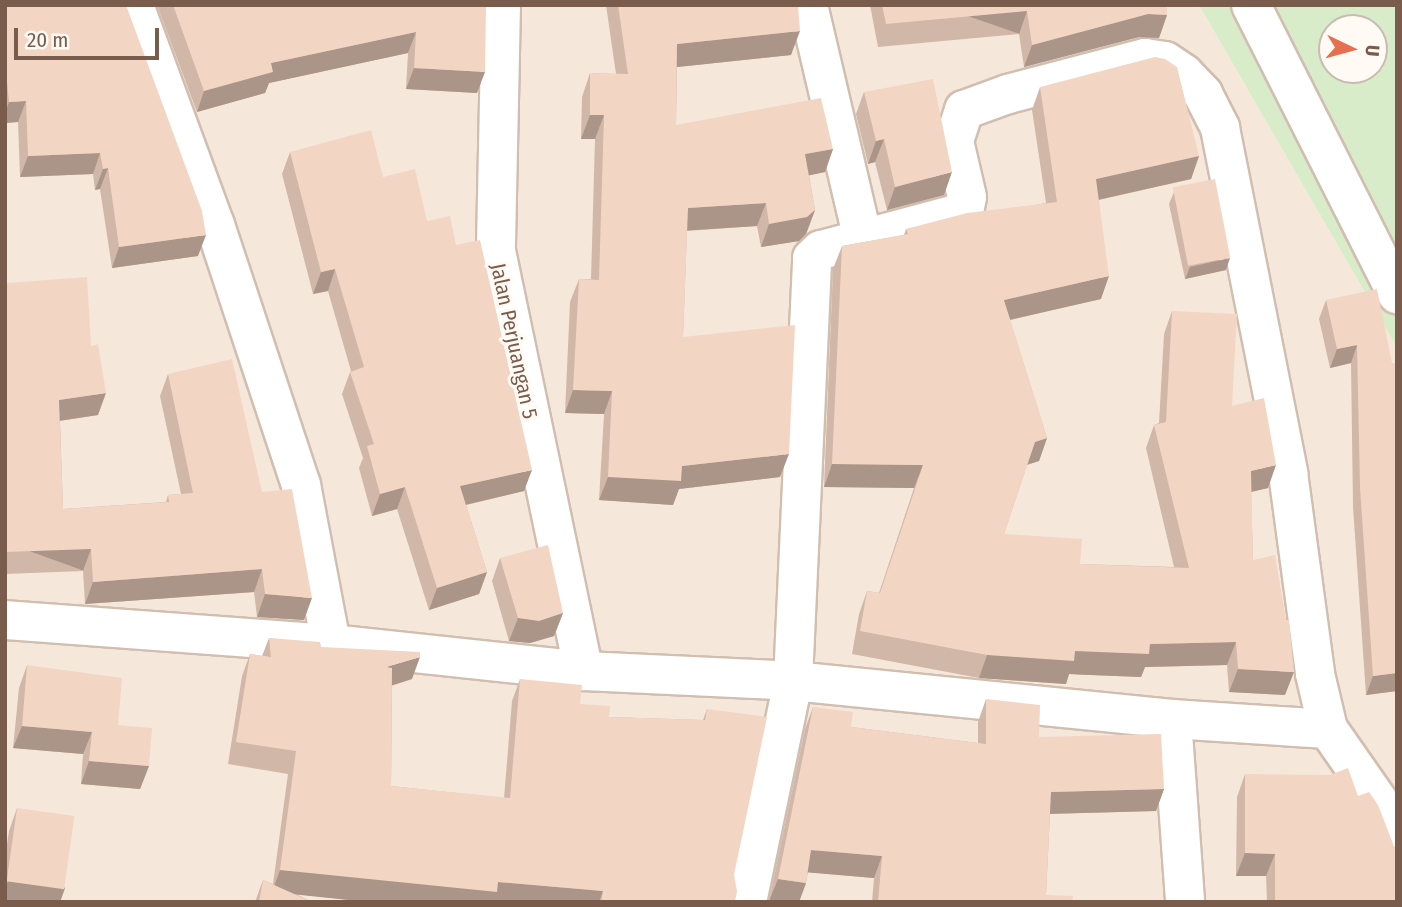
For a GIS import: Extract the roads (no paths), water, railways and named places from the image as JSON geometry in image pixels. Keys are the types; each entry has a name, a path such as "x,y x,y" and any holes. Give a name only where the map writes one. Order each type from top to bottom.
{"street":[{"path":"134,5 215,225 301,485 331,644"},
{"name":"Jalan Perjuangan 5","path":"500,5 496,251 584,671"},
{"path":"808,5 863,240"},
{"path":"1251,5 1397,294"},
{"path":"747,902 793,681 810,264 821,250 964,212 967,197 954,141 964,110 1144,58 1165,61 1184,74 1203,94 1220,128 1288,473 1315,674 1328,729 1397,828"},
{"path":"5,620 331,644 584,671 793,681 1172,719 1328,729"},
{"path":"1172,719 1185,902"}]}
